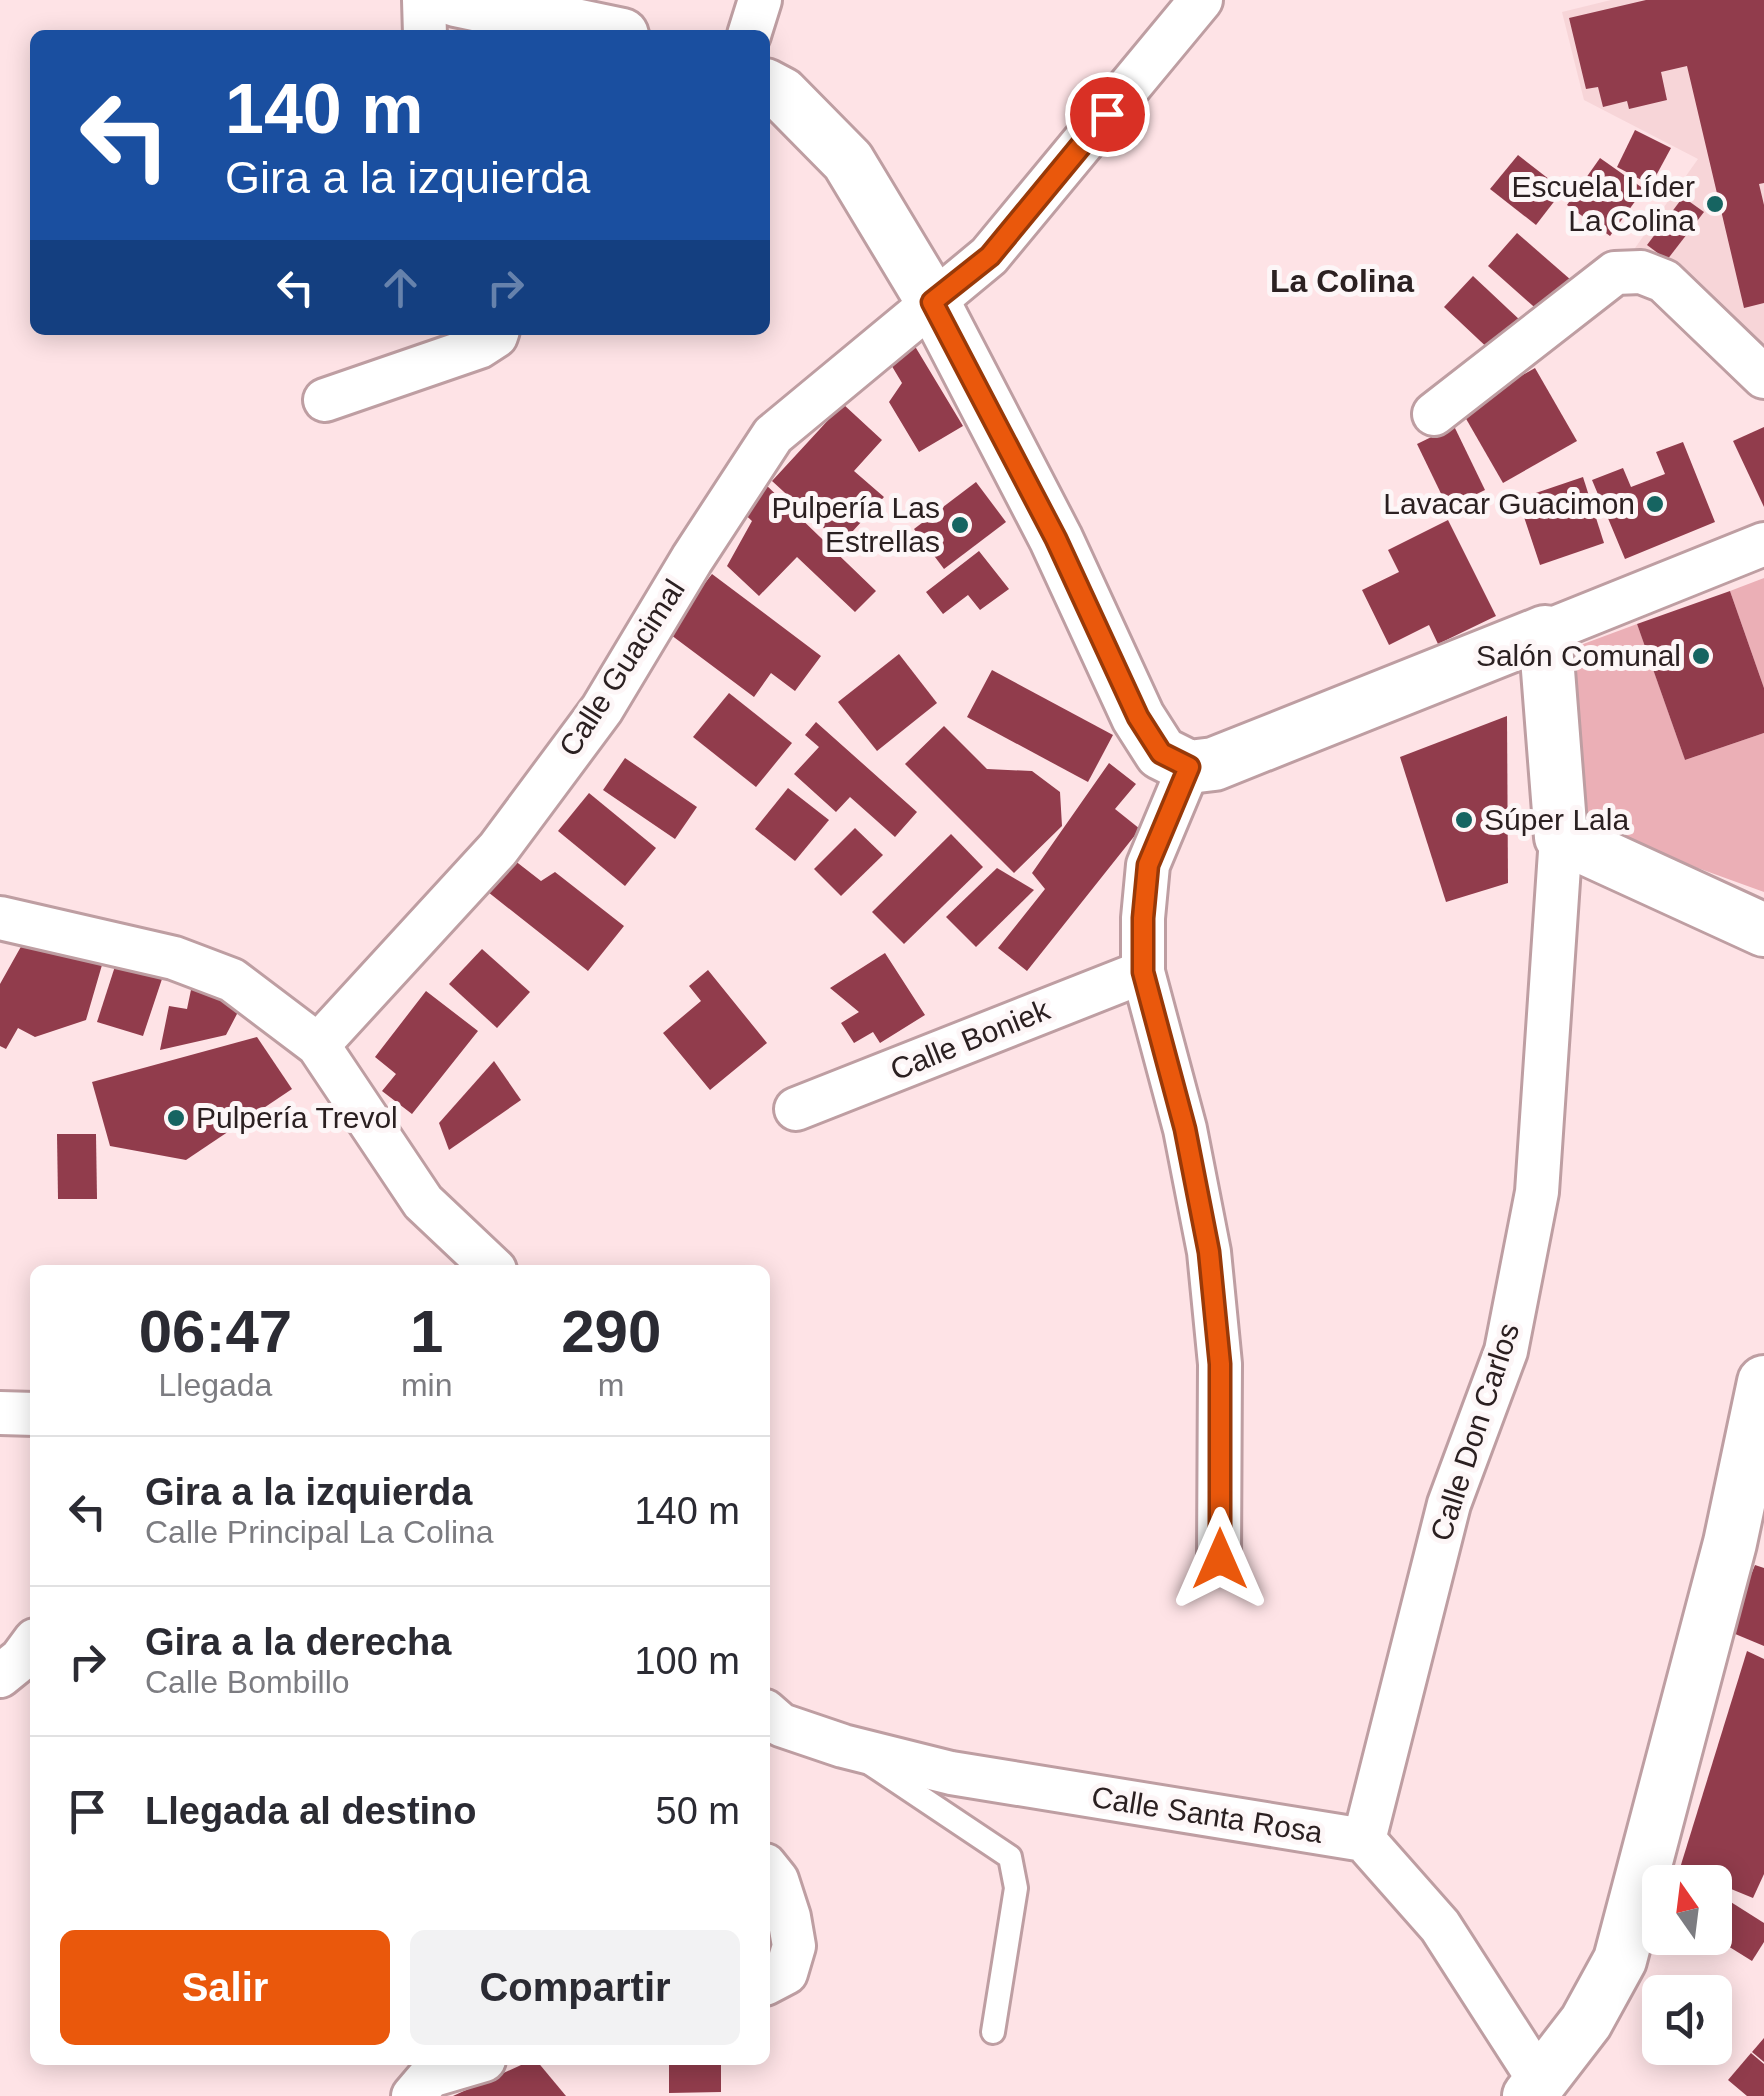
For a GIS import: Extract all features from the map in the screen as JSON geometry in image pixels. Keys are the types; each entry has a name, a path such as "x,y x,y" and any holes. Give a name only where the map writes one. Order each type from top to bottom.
{"street":[{"path":"424,0 425,30"},
{"path":"456,0 598,30"},
{"path":"751,30 760,0"},
{"name":"Calle Guacimal","path":"318,1045 498,849 590,725 772,436 990,256 1201,0"},
{"path":"770,88 782,94 848,161 932,302 1056,539 1138,717 1161,753 1189,767 1214,764 1764,544"},
{"path":"1434,414 1614,272 1642,272 1664,281 1764,377"},
{"path":"325,400 479,347 496,335"},
{"path":"1545,632 1561,837 1764,930"},
{"path":"1189,767 1148,865 1143,972 1185,1129 1209,1252 1220,1364 1220,1559"},
{"name":"Calle Don Carlos","path":"1364,1840 1449,1504 1506,1351 1537,1192 1561,837"},
{"path":"0,918 174,958 232,980 318,1045 423,1202 490,1265"},
{"name":"Calle Boniek","path":"796,1109 1143,972"},
{"path":"1534,2088 1586,2022 1620,1960 1730,1543 1764,1382"},
{"path":"0,1413 30,1414"},
{"path":"0,1676 30,1647"},
{"name":"Calle Santa Rosa","path":"770,1715 780,1724 844,1746 951,1773 1364,1840 1440,1926 1534,2088"},
{"path":"770,1872 776,1880 794,1946 786,1972 770,1981"},
{"path":"412,2096 430,2076 467,2065"}],"lane":[{"path":"844,1746 1010,1857 1016,1888 993,2032"}],"shaded area":[{"name":"Escuela Líder La Colina","path":"1611,0 1764,0 1764,368 1635,248 1698,159 1584,100 1562,12"},
{"path":"1764,578 1764,688 1730,591"},
{"path":"1637,624 1685,760 1764,733 1764,892 1623,841 1592,824 1580,807 1567,650"}],"building":[{"name":"Escuela Líder La Colina","path":"1646,0 1764,0 1764,183 1759,184 1764,205 1764,303 1744,308 1687,66 1661,72 1667,100 1629,109 1627,101 1603,107 1598,87 1586,89 1569,18"},
{"path":"1635,130 1671,148 1651,185 1617,167"},
{"path":"1518,155 1563,190 1536,225 1490,189"},
{"path":"1600,158 1644,189 1610,236 1567,205"},
{"path":"1683,197 1704,212 1667,260 1647,245"},
{"path":"1517,233 1571,280 1541,313 1488,266"},
{"path":"1473,276 1522,322 1493,353 1444,307"},
{"path":"913,343 963,426 919,452 889,402 902,383 887,358"},
{"path":"1535,368 1577,441 1503,483 1461,410"},
{"path":"843,404 882,440 854,471 884,497 841,544 772,481"},
{"path":"1454,426 1485,490 1448,508 1417,444"},
{"path":"1764,427 1764,507 1733,441"},
{"name":"Lavacar Guacimon","path":"1683,442 1715,522 1625,559 1592,480 1623,468 1631,487 1665,474 1656,452"},
{"path":"1583,477 1604,543 1540,565 1518,499"},
{"path":"762,481 876,591 855,612 797,557 759,596 727,566 752,521 737,507"},
{"name":"Pulpería Las Estrellas","path":"976,482 1006,522 944,569 914,529"},
{"path":"1448,520 1496,616 1438,644 1429,625 1389,645 1362,590 1399,572 1388,550"},
{"path":"979,551 1009,589 980,610 968,595 943,614 926,592"},
{"path":"712,574 821,656 795,691 771,673 754,697 667,632"},
{"name":"Salón Comunal","path":"1730,591 1764,688 1764,733 1685,760 1637,624"},
{"path":"899,654 937,703 877,751 838,702"},
{"path":"992,670 1113,735 1088,782 967,717"},
{"path":"729,693 792,743 756,787 693,737"},
{"name":"Súper Lala","path":"1507,716 1508,883 1446,902 1400,757"},
{"path":"816,722 917,812 895,837 850,797 836,812 794,774 819,747 805,735"},
{"path":"944,726 987,769 1032,771 1060,792 1062,826 1014,873 905,764"},
{"path":"625,758 697,807 675,839 603,790"},
{"path":"1109,763 1136,784 1115,809 1140,829 1027,971 998,948 1045,889 1032,873"},
{"path":"788,788 829,820 795,861 755,829"},
{"path":"589,793 656,848 625,886 558,831"},
{"path":"855,828 883,855 841,896 814,869"},
{"path":"951,834 983,867 904,944 872,912"},
{"path":"514,860 541,881 555,872 624,926 588,971 488,892"},
{"path":"997,868 1034,890 976,947 946,917"},
{"path":"23,943 102,965 86,1020 35,1037 18,1028 6,1049 0,1046 0,984"},
{"path":"482,949 530,992 497,1028 449,984"},
{"path":"885,953 925,1015 880,1043 873,1032 854,1043 841,1023 859,1012 830,988"},
{"path":"118,957 164,973 143,1036 97,1022"},
{"path":"708,970 767,1043 710,1090 663,1033 701,1001 689,986"},
{"path":"192,985 234,993 238,1012 226,1035 160,1050 169,1006 187,1009"},
{"path":"426,991 478,1031 412,1114 382,1091 396,1074 375,1057"},
{"name":"Pulpería Trevol","path":"257,1037 292,1089 186,1160 110,1146 92,1082"},
{"path":"494,1061 521,1100 449,1150 439,1123"},
{"path":"57,1134 96,1134 97,1199 58,1199"},
{"path":"1755,1565 1764,1568 1764,1646 1728,1631"},
{"path":"1747,1651 1764,1659 1764,1874 1753,1898 1732,1889 1732,1865 1681,1865"},
{"path":"1732,1903 1764,1923 1764,1942 1752,1961 1732,1949"},
{"path":"1764,2038 1764,2062 1752,2052"},
{"path":"1751,2053 1764,2064 1764,2096 1747,2096 1728,2080"},
{"path":"521,2065 540,2065 566,2096 453,2096"},
{"path":"669,2065 721,2065 721,2092 669,2093"}],"place":[{"name":"Escuela Líder La Colina","path":"1715,204"},
{"name":"Lavacar Guacimon","path":"1655,504"},
{"name":"Pulpería Las Estrellas","path":"960,525"},
{"name":"Salón Comunal","path":"1701,656"},
{"name":"Súper Lala","path":"1464,820"},
{"name":"Pulpería Trevol","path":"176,1118"}],"district":[{"name":"La Colina","path":"1342,281"}],"route":[{"path":"1107,114 990,256 932,302 1056,539 1138,717 1161,753 1189,767 1148,865 1143,972 1185,1129 1209,1252 1220,1364 1220,1559"}]}
